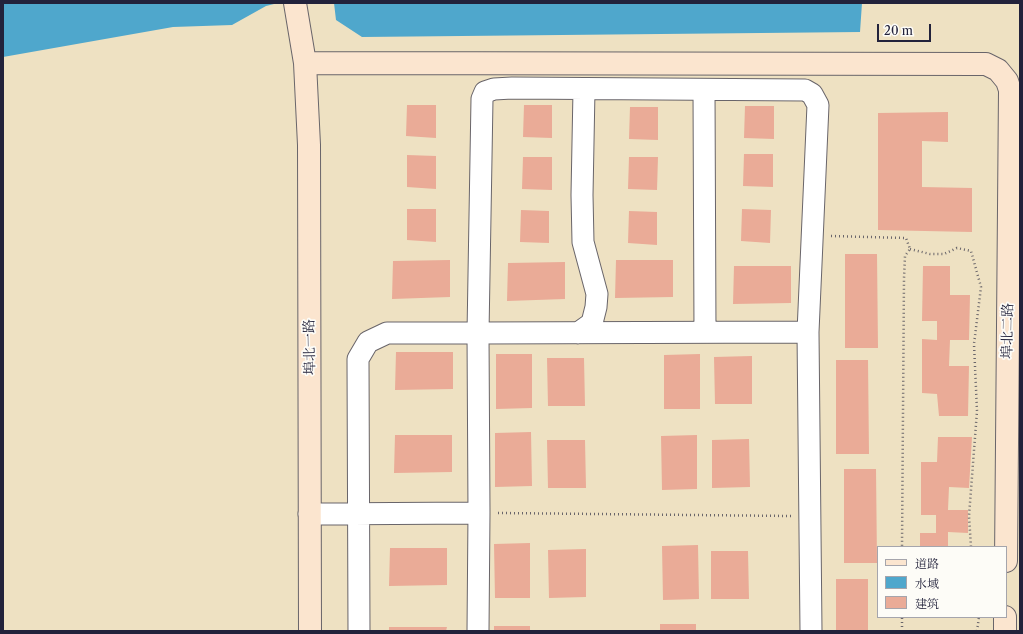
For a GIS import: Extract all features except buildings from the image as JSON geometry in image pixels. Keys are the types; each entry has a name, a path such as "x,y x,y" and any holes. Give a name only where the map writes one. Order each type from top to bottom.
{"street":[{"name":"埠北一路","path":"295,3 305,63 309,146 310,631"},
{"name":"埠北二路","path":"305,63 986,64 998,70 1004,75 1010,90 1006,546"},
{"path":"478,631 478,333 482,99 485,92 494,89 805,90 812,94 818,104 808,332 811,631"},
{"path":"578,333 592,324 597,294 583,242 582,195 584,90"},
{"path":"704,90 705,332"},
{"path":"359,631 358,358 368,342 387,333 808,332"},
{"path":"309,514 479,513"},
{"path":"1005,618 1005,631"}],"path":[{"path":"812,236 906,238 910,248"},
{"path":"902,546 904,278 905,256 910,248"},
{"path":"910,248 930,254 944,254 957,248 971,251 981,287 974,344 978,411 969,516 971,546"},
{"path":"479,513 810,516"},
{"path":"902,618 902,631"},
{"path":"977,631 979,618"}],"water":[{"path":"3,3 278,3 266,6 232,25 173,27 3,57"},
{"path":"334,3 862,3 860,32 362,37 336,20"}]}
